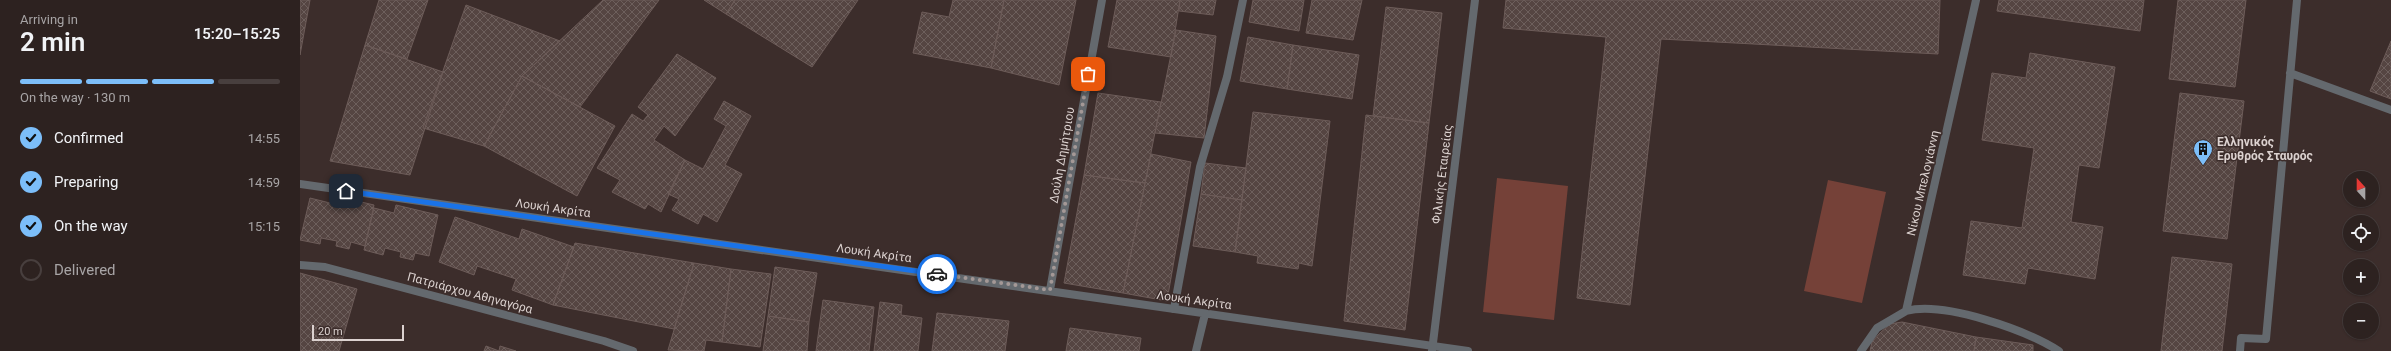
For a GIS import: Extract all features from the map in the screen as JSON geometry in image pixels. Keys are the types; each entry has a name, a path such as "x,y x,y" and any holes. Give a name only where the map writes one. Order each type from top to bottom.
{"street":[{"name":"Δούλη Δημήτριου","path":"1050,290 1102,0"},
{"path":"1174,310 1200,167 1227,77 1243,0"},
{"name":"Φιλικής Εταιρείας","path":"1433,348 1474,0"},
{"name":"Νίκου Μπελογιάννη","path":"1906,311 1976,0"},
{"path":"2240,351 2242,338 2266,338 2297,0"},
{"path":"2290,73 2391,110"},
{"name":"Λουκή Ακρίτα","path":"300,184 1050,290 1174,310 1433,348 1468,351"},
{"name":"Πατριάρχου Αθηναγόρα","path":"300,265 325,267 604,341 633,351"},
{"path":"1861,351 1877,328 1906,311 1927,308 1977,318 2023,332 2059,351"},
{"path":"1196,351 1205,314"}],"shaded area":[{"path":"1497,178 1568,186 1554,320 1483,312"},
{"path":"1828,180 1886,192 1862,303 1804,291"}],"building":[{"path":"300,0 310,0 300,55"},
{"path":"379,0 428,0 407,59 365,45"},
{"path":"603,0 659,0 580,107 522,76"},
{"path":"704,0 735,0 726,14"},
{"path":"735,0 858,0 812,67 726,14"},
{"path":"953,0 1004,0 991,68 913,53 922,12 949,17"},
{"path":"1004,0 1076,0 1059,85 991,68"},
{"path":"1117,0 1180,0 1171,57 1108,47"},
{"path":"1180,0 1216,0 1213,15 1179,11"},
{"path":"1253,0 1304,0 1299,31 1249,22"},
{"path":"1312,0 1362,0 1353,40 1306,33"},
{"path":"1506,0 1940,0 1938,54 1661,39 1630,305 1577,298 1606,37 1503,28"},
{"path":"1999,0 2144,0 2140,31 1997,11"},
{"path":"2178,0 2246,0 2235,87 2169,79"},
{"path":"466,5 560,41 522,76 484,146 423,128"},
{"path":"1386,7 1442,13 1429,123 1373,116"},
{"path":"1176,30 1216,36 1204,138 1155,133"},
{"path":"1248,37 1293,45 1287,89 1240,81"},
{"path":"2391,41 2391,99 2370,91"},
{"path":"365,45 443,72 410,175 330,161"},
{"path":"1293,45 1359,55 1352,99 1287,89"},
{"path":"2030,53 2115,67 2099,168 2079,165 2071,222 2103,227 2095,279 2028,268 2025,284 1963,275 1971,221 2022,228 2034,148 1982,140 1992,73 2026,78"},
{"path":"677,54 716,78 675,136 664,126 654,140 685,160 661,212 648,204 645,209 612,192 620,180 597,168 632,114 643,121 648,115 638,107"},
{"path":"522,76 615,126 577,196 484,146"},
{"path":"1098,93 1161,102 1145,183 1084,175"},
{"name":"Ελληνικός Ερυθρός Σταυρός","path":"2180,93 2244,101 2227,239 2163,231"},
{"path":"724,101 751,116 725,165 742,174 717,222 703,214 698,224 672,210 679,199 668,194 685,160 703,169 726,126 714,119"},
{"path":"1253,112 1330,121 1312,266 1299,263 1298,269 1257,263 1258,256 1235,252"},
{"path":"1366,115 1429,123 1405,330 1344,321"},
{"path":"1151,154 1191,162 1167,301 1123,293"},
{"path":"1205,163 1246,168 1242,200 1201,194"},
{"path":"1084,175 1145,183 1123,293 1064,283"},
{"path":"1201,194 1242,200 1235,252 1193,246"},
{"path":"332,195 374,205 365,246 351,242 349,249 336,246 337,241 321,238 320,244 300,240 310,198 330,203"},
{"path":"396,205 438,215 429,256 415,253 413,260 400,257 401,252 385,248 383,255 364,250 374,208 394,213"},
{"path":"455,217 519,239 522,229 574,247 553,305 512,290 516,279 477,266 474,275 439,262"},
{"path":"575,243 694,263 674,329 553,305"},
{"path":"2172,257 2232,264 2222,351 2161,351"},
{"path":"694,263 731,269 722,342 706,340 704,351 668,350"},
{"path":"775,267 817,273 809,322 768,316"},
{"path":"731,269 771,274 760,347 722,342"},
{"path":"300,273 357,289 339,351 300,351"},
{"path":"823,300 874,307 869,351 816,351"},
{"path":"880,302 902,305 901,315 922,318 918,351 874,351"},
{"path":"937,313 1009,321 1005,351 932,351"},
{"path":"768,316 809,322 807,351 763,351"},
{"path":"1902,322 1976,337 1974,351 1870,351 1872,342 1890,324"},
{"path":"1070,328 1141,338 1139,351 1066,351"},
{"path":"1976,337 2033,345 2033,351 1974,351"},
{"path":"486,346 499,351 484,351"},
{"path":"500,346 516,351 499,351"}],"way so far":[{"path":"937,274 1050,290 1088,74"}],"place":[{"name":"Ελληνικός Ερυθρός Σταυρός","path":"2203,166"}],"route":[{"path":"346,191 937,274"}]}
